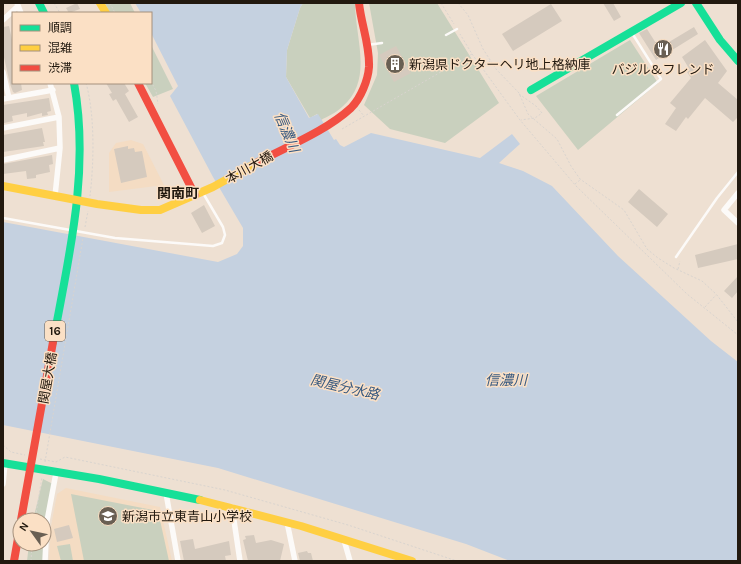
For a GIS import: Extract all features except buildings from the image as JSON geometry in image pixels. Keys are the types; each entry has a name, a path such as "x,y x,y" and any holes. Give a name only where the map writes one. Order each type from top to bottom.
{"street":[{"path":"39,3 44,12"},
{"path":"100,3 105,12"},
{"name":"本川大橋","path":"3,186 141,210 160,210 213,187 327,124 351,108 363,92 369,67 367,45 361,22 359,3"},
{"path":"531,90 681,3"},
{"path":"696,3 720,40 738,61"},
{"path":"3,20 18,5"},
{"path":"3,72 6,98 53,90"},
{"path":"50,84 60,117 60,148 55,196"},
{"name":"関屋大橋","path":"22,512 76,217 81,177 82,131 79,105 74,84"},
{"path":"139,84 199,193"},
{"path":"3,128 60,117"},
{"path":"3,160 60,148"},
{"path":"738,193 724,210 738,223"},
{"path":"3,484 4,463 56,473 112,481 232,507 287,522 412,561"},
{"path":"45,561 47,521 56,473"},
{"path":"166,493 178,561"},
{"path":"232,507 240,561"},
{"path":"287,522 295,561"},
{"path":"344,540 350,561"}],"lane":[{"path":"446,35 456,29"},
{"path":"617,115 660,79 632,32"},
{"path":"367,45 382,43"},
{"path":"676,257 717,198 738,172"},
{"path":"3,218 115,238 213,246 222,243 225,235 223,227 199,193"}],"path":[{"path":"54,3 59,12"},
{"path":"110,3 114,12"},
{"path":"441,3 472,54 520,120 575,184 687,294 738,336"},
{"path":"458,3 468,15 490,61 511,87 536,106 542,113 535,118 520,120"},
{"path":"342,129 472,54"},
{"path":"481,67 490,61"},
{"path":"152,83 156,91 159,109"},
{"path":"86,84 89,94 92,143 91,194 89,202"},
{"path":"519,94 528,114 535,118 557,139 571,166 580,179 624,210 647,249 658,258 678,270 702,281 716,294 738,322"},
{"path":"575,184 580,179"},
{"path":"44,466 88,210"},
{"path":"676,257 680,263 678,270"},
{"path":"704,308 716,294"},
{"path":"3,445 11,452 26,456"},
{"path":"34,457 56,462 65,457 225,490 348,525 457,561"},
{"path":"36,512 43,473"}],"shaded area":[{"path":"131,140 143,144 164,185 109,192 109,153 116,143"},
{"name":"新潟市立東青山小学校","path":"66,488 160,507 172,561 49,561 50,552 52,552 52,521 57,494"}],"green space":[{"path":"105,3 130,3 134,12 110,12"},
{"path":"303,3 355,3 360,58 358,84 352,96 342,107 335,113 321,120 317,114 310,118 286,77 287,50 300,8"},
{"path":"369,3 437,3 499,103 445,143 390,129 364,105 377,75 378,53"},
{"path":"630,40 658,83 578,150 536,96"},
{"path":"152,47 173,89 153,97 146,84 152,84"},
{"path":"43,479 53,484 49,512 35,512"},
{"name":"新潟市立東青山小学校","path":"71,494 158,511 169,561 84,561"},
{"path":"70,544 73,561 61,561 57,546"},
{"path":"28,552 44,552 43,561 27,561"}],"water":[{"name":"信濃川","path":"135,3 303,3 300,8 287,50 286,77 309,118 318,114 334,140 336,139 340,145 344,147 371,133 480,158 512,134 520,144 499,163 523,171 552,186 618,256 711,341 738,362 738,561 510,561 466,544 218,468 3,425 3,222 218,262 237,254 243,246 243,228 213,177 170,96 178,86 152,35 152,12 140,12"}],"traffic: fast":[{"path":"39,3 44,12"},
{"path":"531,90 681,3"},
{"path":"696,3 720,40 738,61"},
{"path":"53,342 71,245 79,181 80,148 74,84"},
{"path":"3,463 99,479 200,500"}],"traffic: slow":[{"path":"100,3 105,12"},
{"path":"3,186 97,204 141,210 160,210 213,187 258,162"},
{"path":"200,500 301,526 412,561"}],"traffic: jam":[{"path":"258,162 330,124 355,104 366,83 369,67 367,43 359,3"},
{"path":"139,84 195,195"},
{"path":"22,512 53,342"},
{"path":"14,561 16,552"}],"place":[{"name":"バジル&フレンド","path":"663,49"},
{"name":"新潟県ドクターヘリ地上格納庫","path":"395,64"},
{"name":"新潟市立東青山小学校","path":"108,516"}],"district":[{"name":"関南町","path":"178,193"}],"water label":[{"name":"関屋分水路","path":"345,387"}]}
